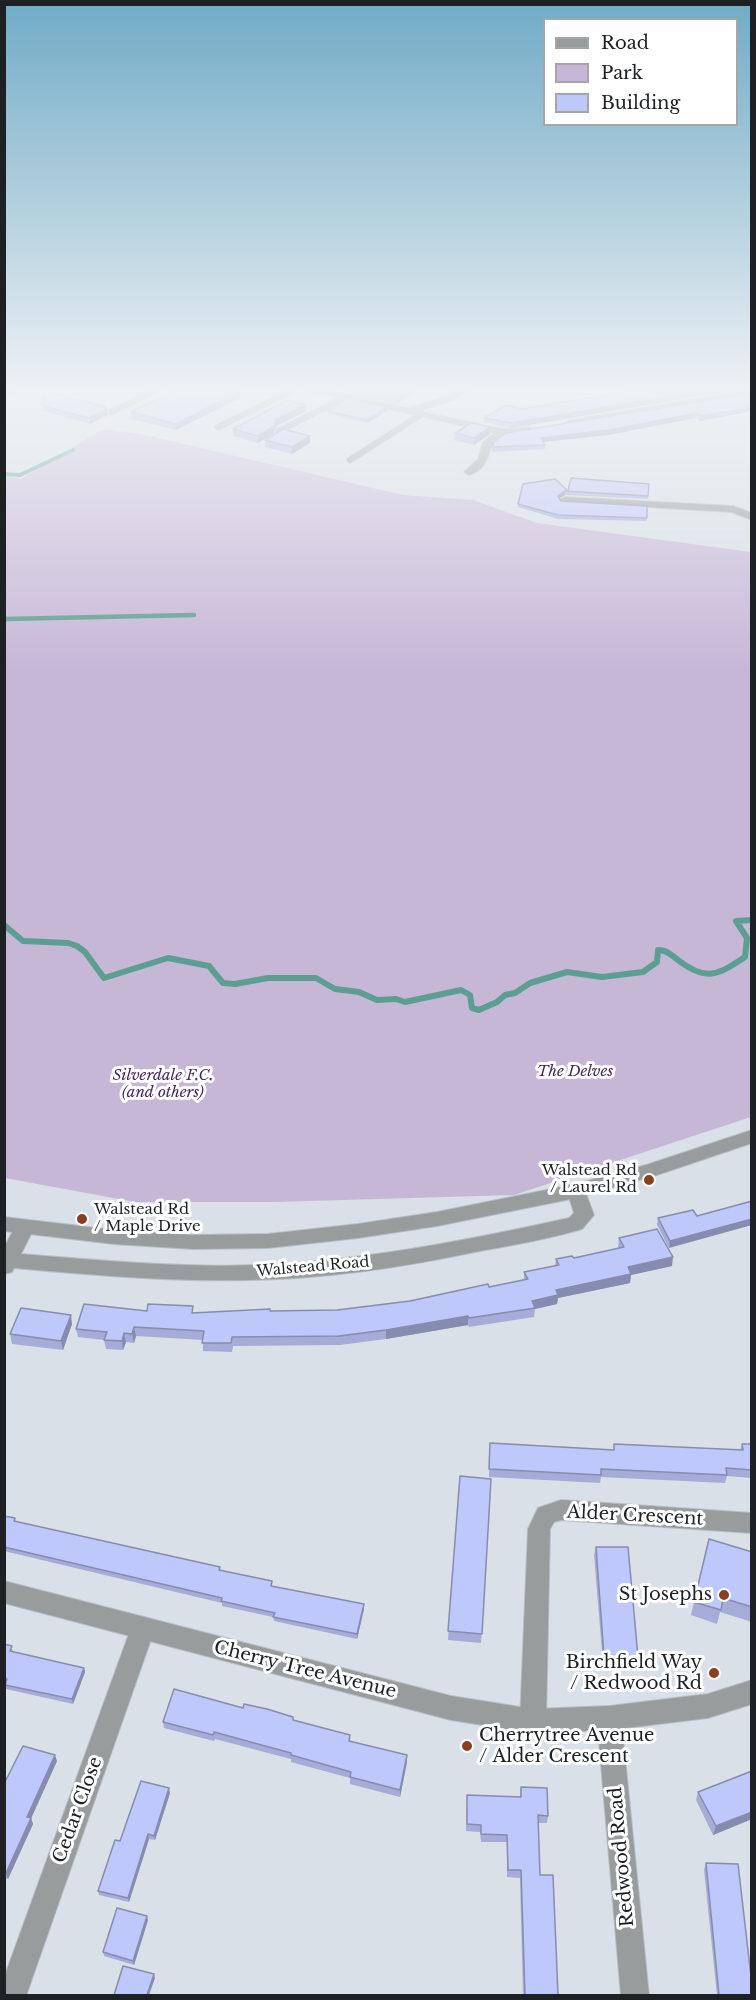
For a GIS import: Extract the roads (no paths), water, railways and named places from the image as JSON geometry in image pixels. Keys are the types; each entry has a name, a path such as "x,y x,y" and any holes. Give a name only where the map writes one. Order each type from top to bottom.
{"street":[{"path":"566,500 733,509 752,504"},
{"path":"733,509 752,517"},
{"name":"Walstead Road","path":"4,1224 24,1228 193,1242 268,1241 358,1231 437,1219 576,1191 650,1170 752,1136"},
{"name":"Walstead Road","path":"6,1262 205,1273 286,1271 355,1265 439,1252 575,1224 584,1215 576,1191"},
{"path":"6,1262 24,1228"},
{"name":"Alder Crescent","path":"533,1721 539,1529 546,1515 561,1510 752,1523"},
{"name":"Cherry Tree Avenue","path":"4,1592 451,1708 533,1721 609,1718 708,1706 752,1692"},
{"name":"Cedar Close","path":"13,1993 143,1628"},
{"name":"Redwood Road","path":"609,1718 635,1995"}],"waterway":[{"path":"4,619 194,615"},
{"path":"4,925 23,941 68,943 77,946 85,952 104,978 168,958 209,966 223,983 235,984 268,978 316,978 335,989 359,992 377,1000 396,999 405,1002 461,990 470,995 472,1008 479,1010 497,1002 505,995 515,993 530,983 567,972 602,977 643,972 657,962 658,950 669,953 696,971 712,974 719,972 745,957 747,938 736,921 752,920"}],"place":[{"name":"Walstead Rd / Laurel Rd","path":"649,1180"},
{"name":"Walstead Rd / Maple Drive","path":"82,1219"},
{"name":"St Josephs","path":"724,1595"},
{"name":"Birchfield Way / Redwood Rd","path":"714,1673"},
{"name":"Cherrytree Avenue / Alder Crescent","path":"467,1746"}],"park label":[{"name":"The Delves","path":"575,1072"},
{"name":"Silverdale F.C. (and others)","path":"163,1084"}]}
